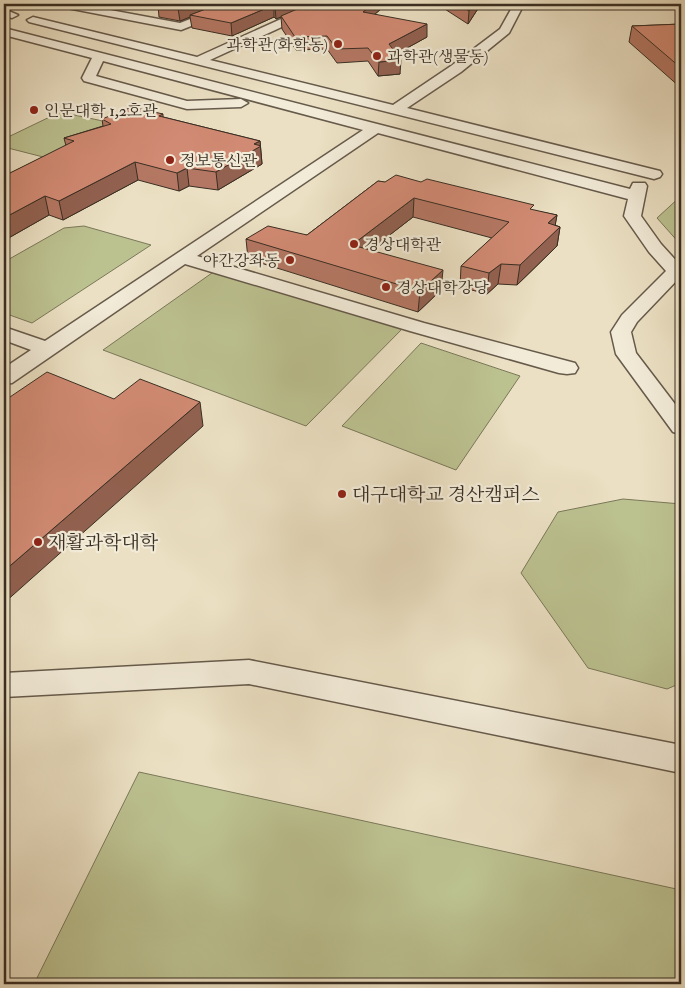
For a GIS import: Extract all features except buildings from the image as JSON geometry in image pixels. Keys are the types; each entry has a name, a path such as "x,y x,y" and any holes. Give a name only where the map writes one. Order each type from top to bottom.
{"street":[{"path":"31,18 63,4 181,27 220,11"},
{"path":"198,61 249,40 306,12 309,4"},
{"path":"395,110 456,69 505,31 519,4"},
{"path":"7,15 31,18 395,110 643,185"},
{"path":"4,31 31,24 31,18"},
{"path":"4,31 98,58 374,129 643,185"},
{"path":"98,58 89,78 187,104 242,103 252,97"},
{"path":"4,378 374,129"},
{"path":"643,185 632,216 655,248 678,272 629,319 621,332 626,354 681,427"},
{"path":"183,258 567,368"},
{"path":"4,333 47,349"},
{"path":"4,684 249,672 681,759"}],"green space":[{"path":"60,112 122,125 55,160 4,147 4,139"},
{"path":"681,196 681,245 657,218"},
{"path":"84,226 151,245 32,323 4,313 4,262 64,228"},
{"path":"219,268 408,323 306,426 103,350"},
{"path":"421,343 520,376 456,470 342,426"},
{"path":"623,499 681,504 681,683 667,689 588,668 521,573 558,512"},
{"path":"139,772 681,890 681,984 34,984"}],"place":[{"name":"과학관(화학동)","path":"338,44"},
{"name":"과학관(생물동)","path":"377,56"},
{"name":"인문대학 1,2호관","path":"34,110"},
{"name":"정보통신관","path":"170,160"},
{"name":"경상대학관","path":"354,244"},
{"name":"야간강좌동","path":"290,260"},
{"name":"경상대학강당","path":"386,287"},
{"name":"대구대학교 경산캠퍼스","path":"342,494"},
{"name":"재활과학대학","path":"38,542"}]}
